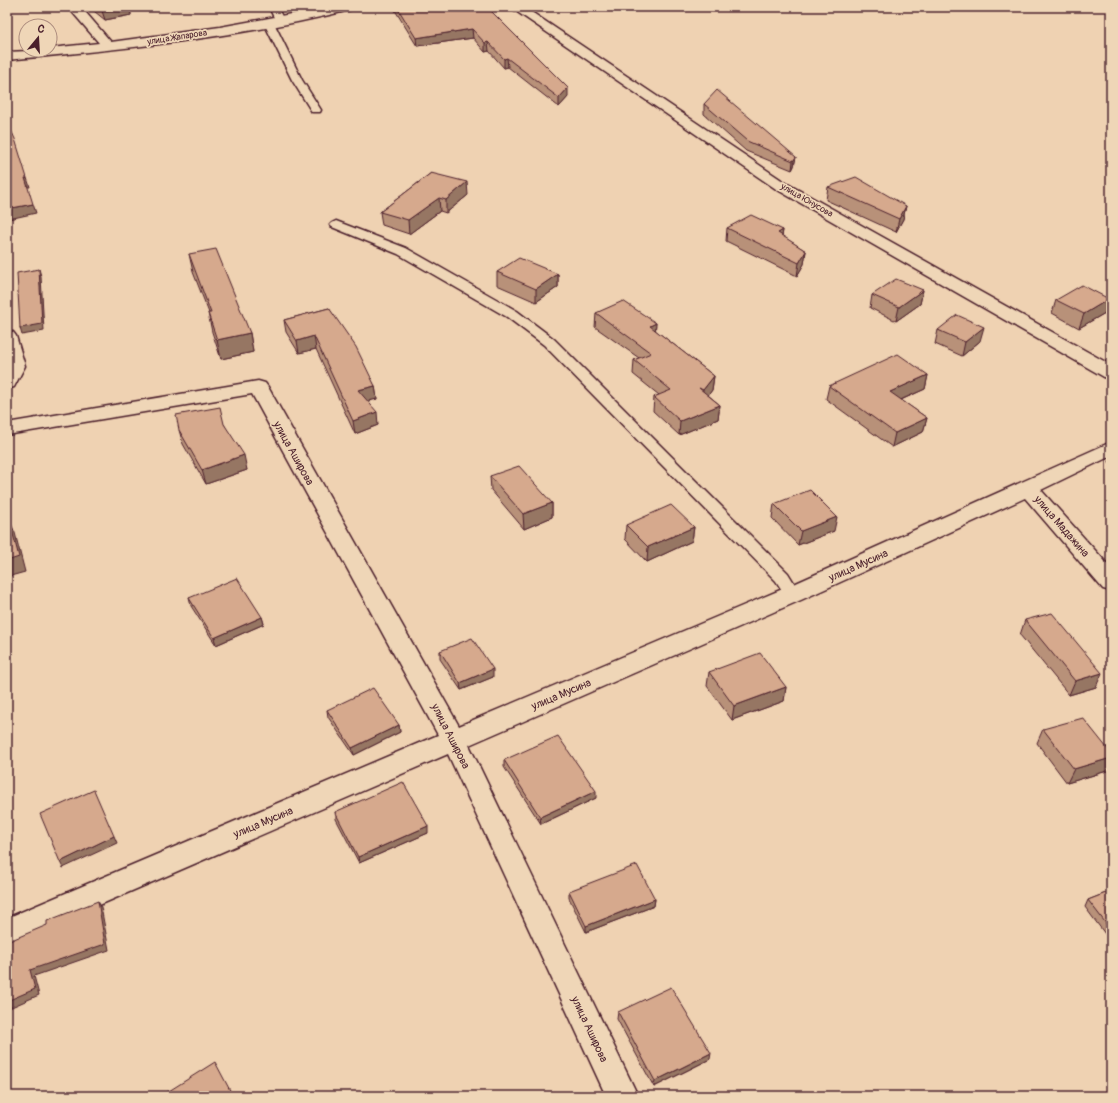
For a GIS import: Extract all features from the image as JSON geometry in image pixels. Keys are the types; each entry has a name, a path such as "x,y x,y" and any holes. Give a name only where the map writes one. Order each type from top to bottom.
{"street":[{"path":"74,7 109,47"},
{"name":"улица Жапарова","path":"7,56 109,47 274,22 346,7"},
{"name":"улица Юнусова","path":"516,7 781,186 1111,373"},
{"path":"7,336 16,366 7,383"},
{"name":"улица Аширова","path":"7,429 258,387 454,740 622,1096"},
{"name":"улица Мусина","path":"7,932 794,594 1028,488 1111,448"},
{"name":"улица Мадажина","path":"1028,488 1111,583"}],"lane":[{"path":"273,7 274,22 297,80 316,110"},
{"path":"336,225 402,251 512,314 549,342 782,577 794,594"}],"building":[{"path":"98,7 121,7 102,11"},
{"path":"397,7 487,7 568,88 559,98 507,58 504,59 488,42 485,43 472,29 416,38"},
{"path":"717,90 796,157 793,161 747,141 704,104"},
{"path":"7,121 15,139 33,204 7,209"},
{"path":"431,173 467,182 446,200 439,198 408,220 380,212"},
{"path":"856,177 906,206 899,219 828,187"},
{"path":"751,215 783,230 778,233 806,251 799,263 727,228"},
{"path":"216,249 250,333 217,340 208,313 211,313 189,254"},
{"path":"519,258 558,274 536,289 497,272"},
{"path":"39,269 42,324 20,328 17,273"},
{"path":"896,279 923,290 899,307 872,295"},
{"path":"1082,285 1109,299 1084,314 1056,300"},
{"path":"623,301 656,323 650,326 714,376 703,390 699,388 720,405 680,421 654,397 671,390 634,360 651,353 596,313"},
{"path":"329,308 356,347 375,386 358,390 377,412 353,421 314,336 297,341 284,320"},
{"path":"957,315 984,327 965,342 938,330"},
{"path":"898,354 928,375 890,392 927,418 895,433 829,386"},
{"path":"220,407 224,424 244,455 202,470 179,430 176,415"},
{"path":"519,466 552,503 523,514 490,476"},
{"path":"810,490 837,517 801,531 774,504"},
{"path":"671,505 694,527 648,547 626,525"},
{"path":"7,519 9,519 19,557 7,561"},
{"path":"237,578 262,617 214,638 189,598"},
{"path":"1052,613 1102,673 1075,681 1025,620"},
{"path":"472,638 493,669 460,683 440,651"},
{"path":"760,653 786,687 734,706 709,672"},
{"path":"373,688 399,725 352,748 327,710"},
{"path":"1083,718 1111,753 1111,758 1074,769 1043,729"},
{"path":"558,736 596,791 540,817 504,760"},
{"path":"403,782 428,826 358,857 335,812"},
{"path":"94,790 114,836 60,862 40,814"},
{"path":"637,865 655,899 586,926 569,891"},
{"path":"1111,891 1111,930 1088,900"},
{"path":"98,901 105,944 30,970 35,989 7,1001 7,942 47,925 47,921"},
{"path":"671,987 711,1053 655,1081 618,1012"},
{"path":"215,1062 233,1096 161,1096"}]}
